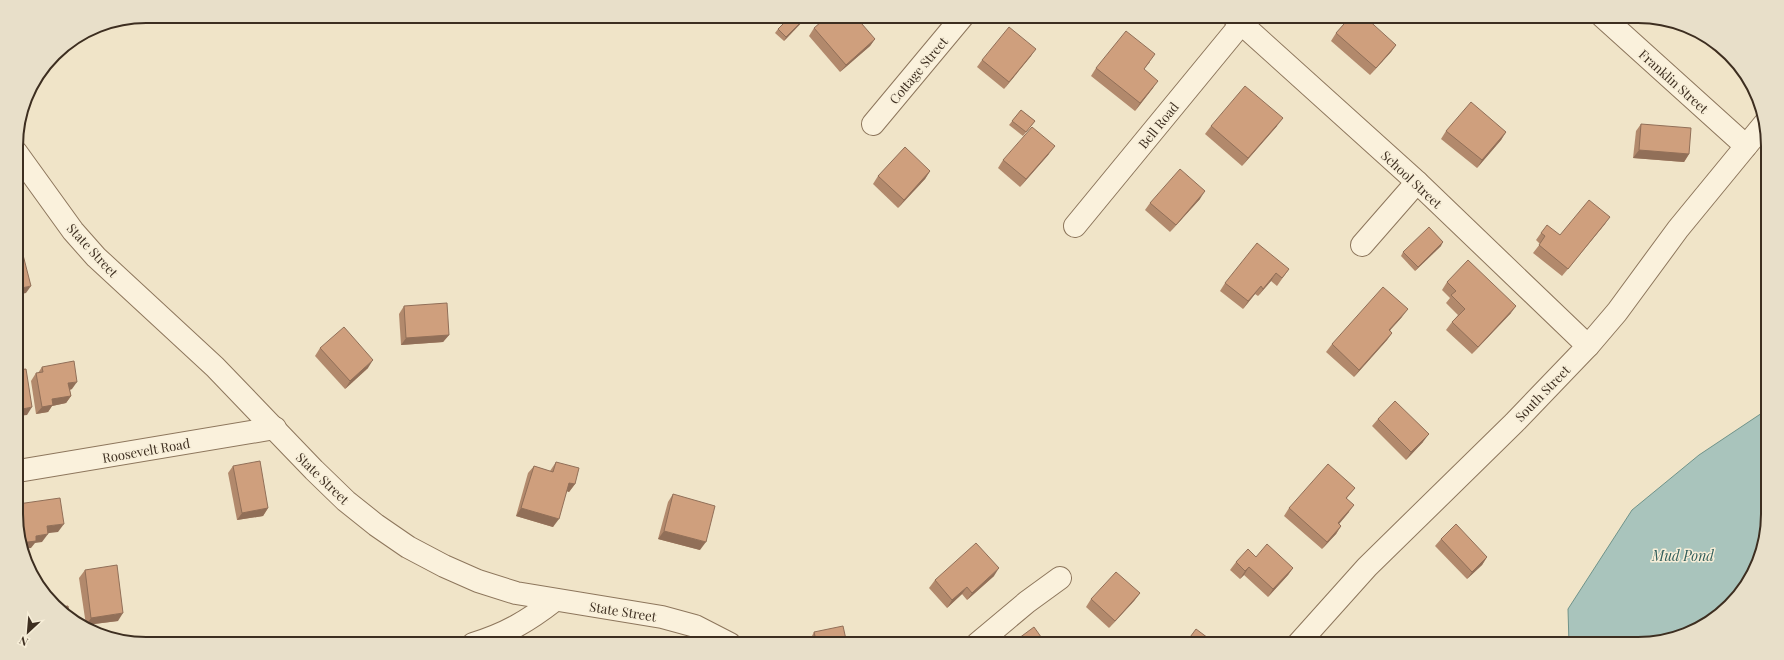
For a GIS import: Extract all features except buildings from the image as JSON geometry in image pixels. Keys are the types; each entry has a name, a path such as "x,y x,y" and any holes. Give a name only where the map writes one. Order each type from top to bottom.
{"street":[{"name":"Cottage Street","path":"873,124 957,23"},
{"name":"Bell Road","path":"1075,226 1235,23"},
{"name":"School Street","path":"1240,23 1417,182 1588,346"},
{"name":"Franklin Street","path":"1610,23 1746,146"},
{"name":"South Street","path":"1304,637 1367,567 1514,423 1588,346 1617,312 1678,229 1760,131"},
{"name":"State Street","path":"23,162 73,231 96,257 215,367 314,470 346,501 376,525 408,547 444,566 478,581 516,593 662,617 695,626 716,637"},
{"path":"1362,245 1417,182"},
{"name":"Roosevelt Road","path":"23,471 275,428"},
{"path":"986,637 1027,602 1060,578"},
{"path":"495,637 513,630 532,618 555,600"}],"water":[{"name":"Mud Pond","path":"1761,414 1760,530 1757,546 1748,569 1731,595 1719,607 1700,621 1670,633 1646,637 1569,637 1568,609 1632,510 1699,455"}]}
